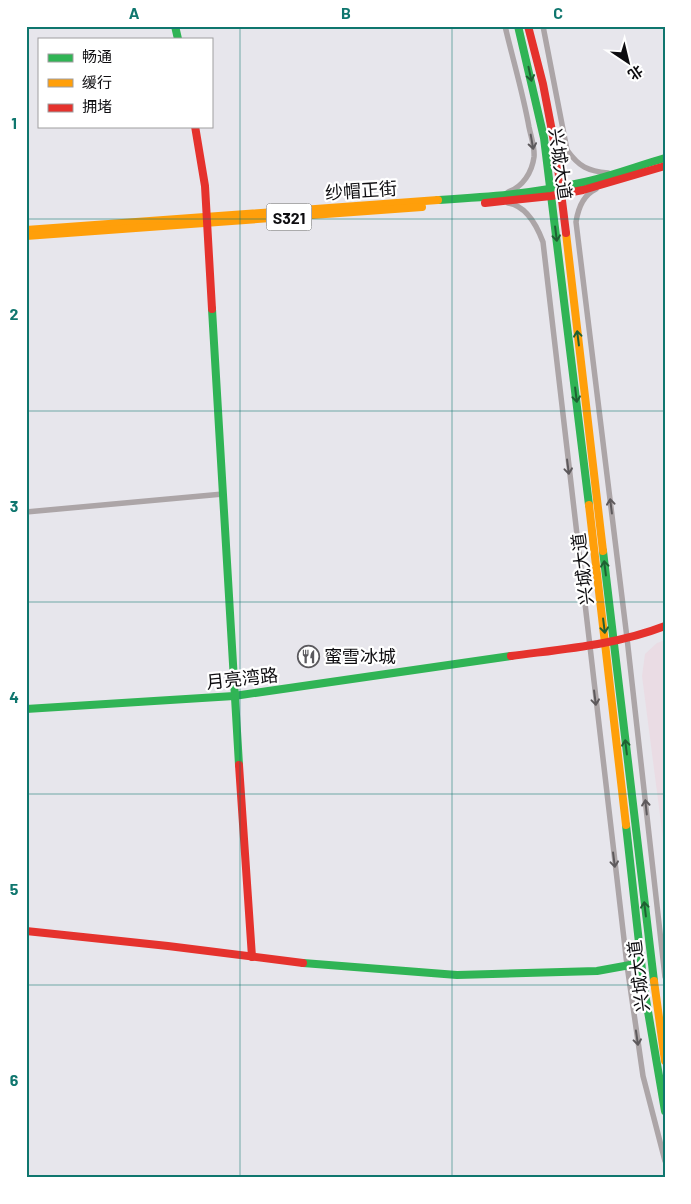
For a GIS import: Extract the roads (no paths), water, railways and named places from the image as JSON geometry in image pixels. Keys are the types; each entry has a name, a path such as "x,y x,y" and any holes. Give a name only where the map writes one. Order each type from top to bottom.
{"main road":[{"name":"兴城大道","path":"518,26 544,138 665,1061"},
{"name":"兴城大道","path":"528,26 556,152 610,642 641,963 654,1055 665,1110"},
{"path":"195,128 205,186 234,696 252,957"},
{"name":"纱帽正街","path":"560,191 665,158"},
{"name":"纱帽正街","path":"26,236 551,193 607,184 665,166"},
{"name":"纱帽正街","path":"26,230 207,220"},
{"name":"月亮湾路","path":"26,709 234,696 589,646 627,638 665,626"},
{"path":"26,931 304,963 457,975 597,971 641,963"}],"street":[{"path":"496,199 521,184 531,168 534,151 505,26"},
{"path":"543,26 567,150 574,160 584,168 596,172 615,173"},
{"path":"607,184 592,191 584,200 578,211 576,222 627,638 665,977"},
{"path":"496,199 514,204 523,209 532,219 543,242 627,966 643,1076 665,1161"},
{"path":"26,512 223,494"}],"place":[{"name":"蜜雪冰城","path":"308,656"}]}
